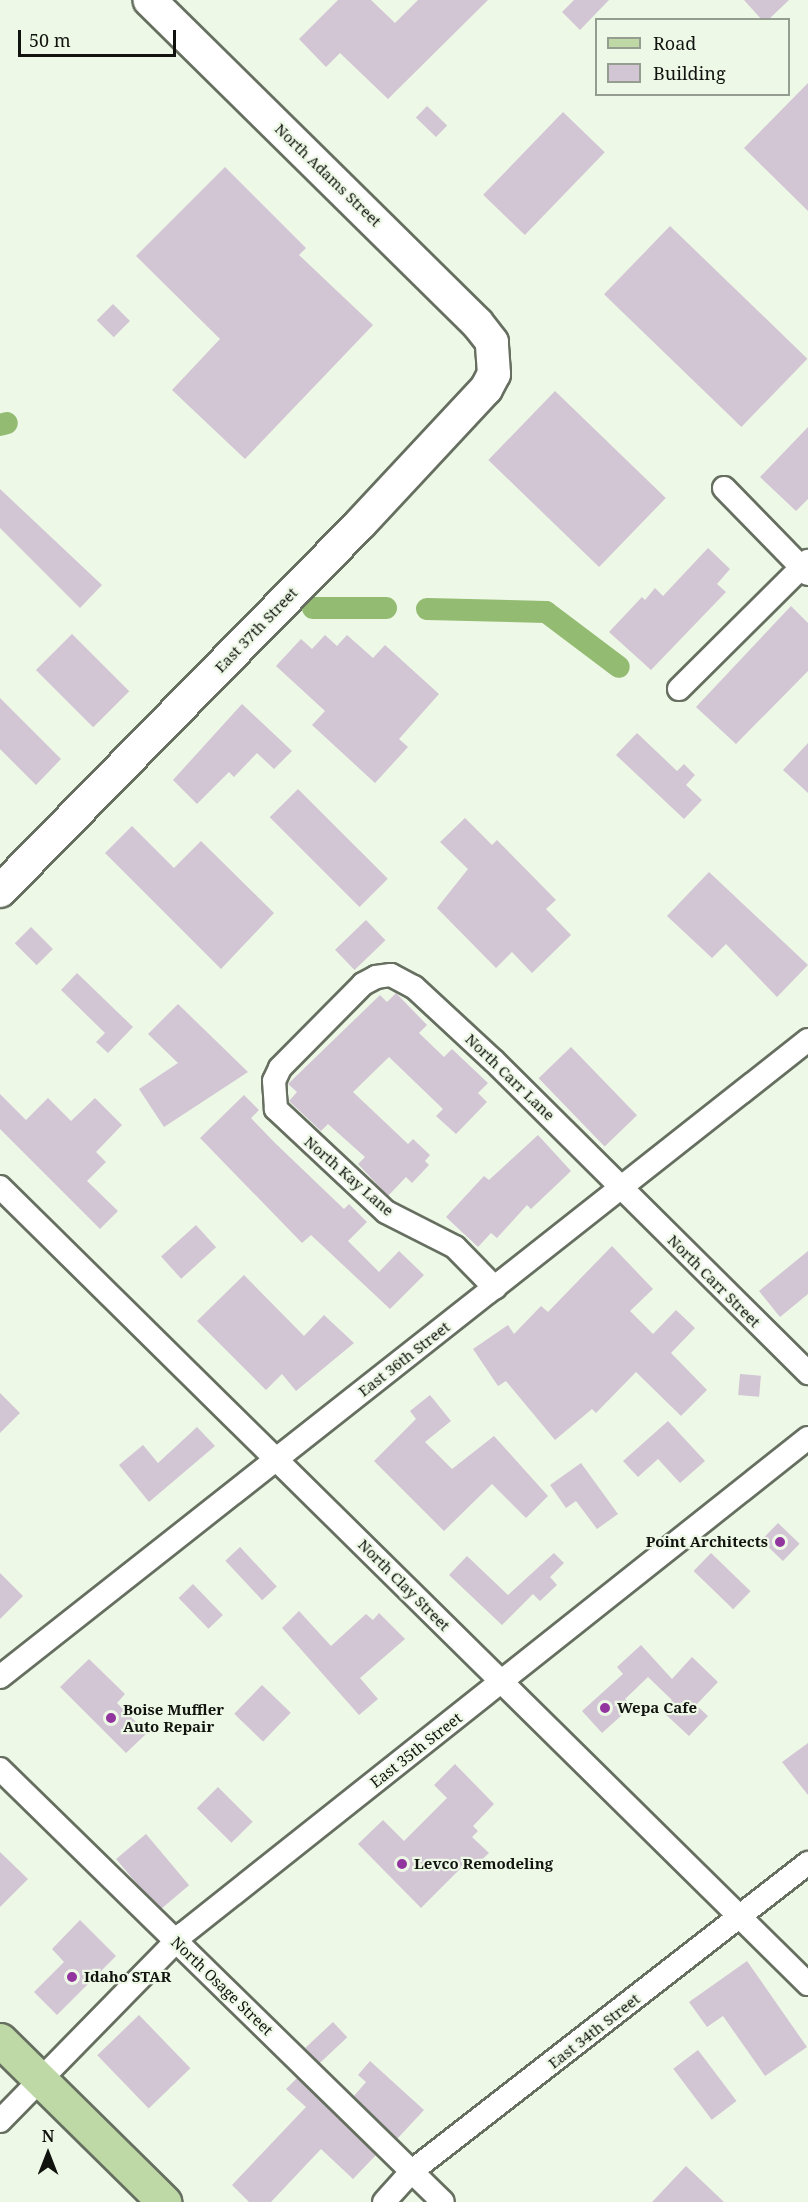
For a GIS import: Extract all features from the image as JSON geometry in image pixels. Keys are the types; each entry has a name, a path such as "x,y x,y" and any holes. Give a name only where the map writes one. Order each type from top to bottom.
{"main road":[{"path":"0,2040 164,2202"}],"street":[{"name":"North Adams Street","path":"149,0 477,323 492,342 496,358"},
{"name":"East 37th Street","path":"0,891 444,435 486,389 496,358"},
{"path":"679,689 806,568 724,488"},
{"name":"North Kay Lane","path":"392,975 363,984 280,1068 273,1095 283,1118 368,1197 386,1212 455,1247 495,1288"},
{"name":"North Carr Lane","path":"392,975 414,987 494,1061 620,1188"},
{"name":"East 36th Street","path":"0,1677 808,1040"},
{"name":"North Clay Street","path":"0,1187 808,1984"},
{"name":"North Carr Street","path":"620,1188 808,1373"},
{"name":"East 35th Street","path":"0,2121 176,1941 808,1438"},
{"name":"North Osage Street","path":"0,1769 443,2202"},
{"name":"East 34th Street","path":"384,2202 412,2171 808,1863"}],"building":[{"path":"338,0 371,0 395,23 418,0 488,0 388,99 340,53 326,67 299,39"},
{"path":"574,0 609,0 580,30 562,12"},
{"path":"744,0 789,0 770,18 760,18"},
{"path":"808,83 808,211 744,148"},
{"path":"427,106 447,125 436,137 416,118"},
{"path":"563,112 605,152 525,235 483,195"},
{"path":"225,167 306,248 299,255 373,325 245,459 172,390 220,339 136,256"},
{"path":"670,226 807,359 741,427 604,294"},
{"path":"113,304 130,321 114,337 97,320"},
{"path":"555,391 666,498 599,567 488,460"},
{"path":"808,427 808,499 796,511 760,477"},
{"path":"0,489 102,585 80,608 0,528"},
{"path":"708,548 730,569 717,584 726,592 651,670 609,632 642,597 645,600 655,588 663,596"},
{"path":"791,606 808,623 808,671 736,744 696,707"},
{"path":"72,634 129,691 93,727 36,670"},
{"path":"325,635 337,646 347,635 373,658 385,645 439,694 399,739 408,747 375,783 312,725 325,711 276,666 301,639 312,649"},
{"path":"0,698 61,759 36,785 0,749"},
{"path":"242,704 292,751 274,769 257,753 234,777 229,772 197,804 173,780"},
{"path":"637,733 677,771 684,764 695,775 686,785 702,800 684,819 616,755"},
{"path":"808,743 808,793 783,770"},
{"path":"298,789 388,879 360,907 270,817"},
{"path":"465,818 492,845 497,840 556,900 546,909 571,935 532,973 512,952 496,968 437,908 468,869 440,842"},
{"path":"132,826 174,868 201,841 274,913 221,969 105,853"},
{"path":"709,872 808,965 777,997 726,944 712,958 667,916"},
{"path":"366,920 385,940 355,970 335,950"},
{"path":"31,927 53,949 37,965 15,943"},
{"path":"77,973 133,1027 108,1053 96,1042 105,1033 61,990"},
{"path":"396,993 427,1025 419,1033 444,1057 452,1049 488,1083 478,1093 487,1102 456,1134 436,1116 443,1109 389,1057 353,1092 408,1144 413,1139 430,1155 425,1161 429,1165 412,1183 406,1177 388,1196 358,1164 365,1157 328,1124 321,1131 289,1101 297,1092 288,1084 380,995 387,1002"},
{"path":"178,1004 248,1072 164,1127 139,1089 178,1063 148,1034"},
{"path":"571,1047 637,1115 605,1147 539,1078"},
{"path":"0,1094 26,1120 48,1098 71,1121 95,1098 122,1125 96,1152 106,1162 87,1181 118,1211 100,1229 0,1129"},
{"path":"244,1095 259,1110 251,1118 275,1143 344,1209 349,1204 367,1222 348,1241 379,1272 399,1251 424,1275 390,1309 311,1235 302,1243 200,1138"},
{"path":"538,1135 571,1171 531,1209 527,1205 497,1238 491,1233 478,1247 446,1217 484,1176 489,1180"},
{"path":"196,1225 216,1247 181,1279 161,1256"},
{"path":"612,1246 653,1289 630,1311 653,1334 676,1310 695,1328 671,1353 707,1390 681,1416 636,1372 596,1413 592,1409 555,1440 506,1381 498,1386 473,1349 508,1325 514,1334 541,1306 548,1312"},
{"path":"808,1251 808,1294 780,1317 759,1291"},
{"path":"244,1275 304,1336 324,1315 354,1343 296,1391 282,1374 266,1390 197,1321"},
{"path":"740,1374 761,1376 759,1397 738,1395"},
{"path":"0,1393 20,1413 0,1433"},
{"path":"430,1395 451,1421 425,1442 452,1469 494,1436 548,1496 526,1518 492,1484 444,1531 374,1461 416,1419 410,1411"},
{"path":"668,1421 705,1461 680,1483 658,1459 638,1477 623,1461"},
{"path":"197,1427 215,1446 149,1502 119,1465 143,1445 158,1463"},
{"path":"581,1463 618,1514 597,1529 576,1501 566,1508 550,1485"},
{"name":"Point Architects","path":"778,1523 800,1544 783,1561 761,1540"},
{"path":"240,1547 277,1586 262,1600 225,1561"},
{"path":"554,1553 564,1563 550,1577 557,1585 540,1601 533,1594 502,1625 449,1575 467,1556 508,1595"},
{"path":"711,1553 751,1591 733,1609 694,1571"},
{"path":"0,1573 23,1596 0,1619"},
{"path":"193,1584 223,1615 208,1629 179,1598"},
{"path":"299,1611 331,1646 366,1614 373,1620 379,1613 405,1639 360,1678 378,1699 359,1715 282,1628"},
{"path":"641,1645 672,1679 692,1657 718,1682 696,1705 708,1716 689,1736 662,1711 672,1700 648,1677 625,1699 632,1706 602,1733 582,1711 623,1674 617,1667"},
{"name":"Boise Muffler Auto Repair","path":"89,1659 125,1694 117,1703 147,1733 126,1753 60,1687"},
{"path":"262,1685 291,1713 263,1742 234,1714"},
{"path":"808,1743 808,1795 782,1762"},
{"path":"455,1764 494,1804 473,1826 478,1831 472,1837 489,1853 473,1868 467,1862 421,1908 358,1844 383,1820 404,1841 447,1798 434,1785"},
{"path":"218,1787 253,1822 231,1843 197,1808"},
{"path":"146,1834 189,1885 159,1910 116,1859"},
{"path":"0,1852 28,1879 0,1907"},
{"name":"Idaho STAR","path":"80,1920 116,1956 57,2015 34,1992 64,1962 52,1949"},
{"path":"747,1961 807,2047 765,2076 723,2016 707,2027 689,2002"},
{"path":"139,2015 190,2068 149,2109 97,2055"},
{"path":"333,2022 347,2037 320,2063 305,2048"},
{"path":"698,2050 737,2101 712,2120 673,2069"},
{"path":"370,2061 424,2110 397,2139 354,2096 366,2082 358,2075"},
{"path":"297,2078 376,2155 353,2179 321,2149 271,2202 249,2202 232,2185 306,2107 286,2089"},
{"path":"686,2166 724,2202 652,2202"}],"waterway":[{"path":"0,425 7,423"},
{"path":"313,608 386,608"},
{"path":"427,609 546,612 619,667"}],"place":[{"name":"Point Architects","path":"780,1542"},
{"name":"Wepa Cafe","path":"605,1708"},
{"name":"Boise Muffler Auto Repair","path":"111,1718"},
{"name":"Levco Remodeling","path":"402,1864"},
{"name":"Idaho STAR","path":"72,1977"}]}
